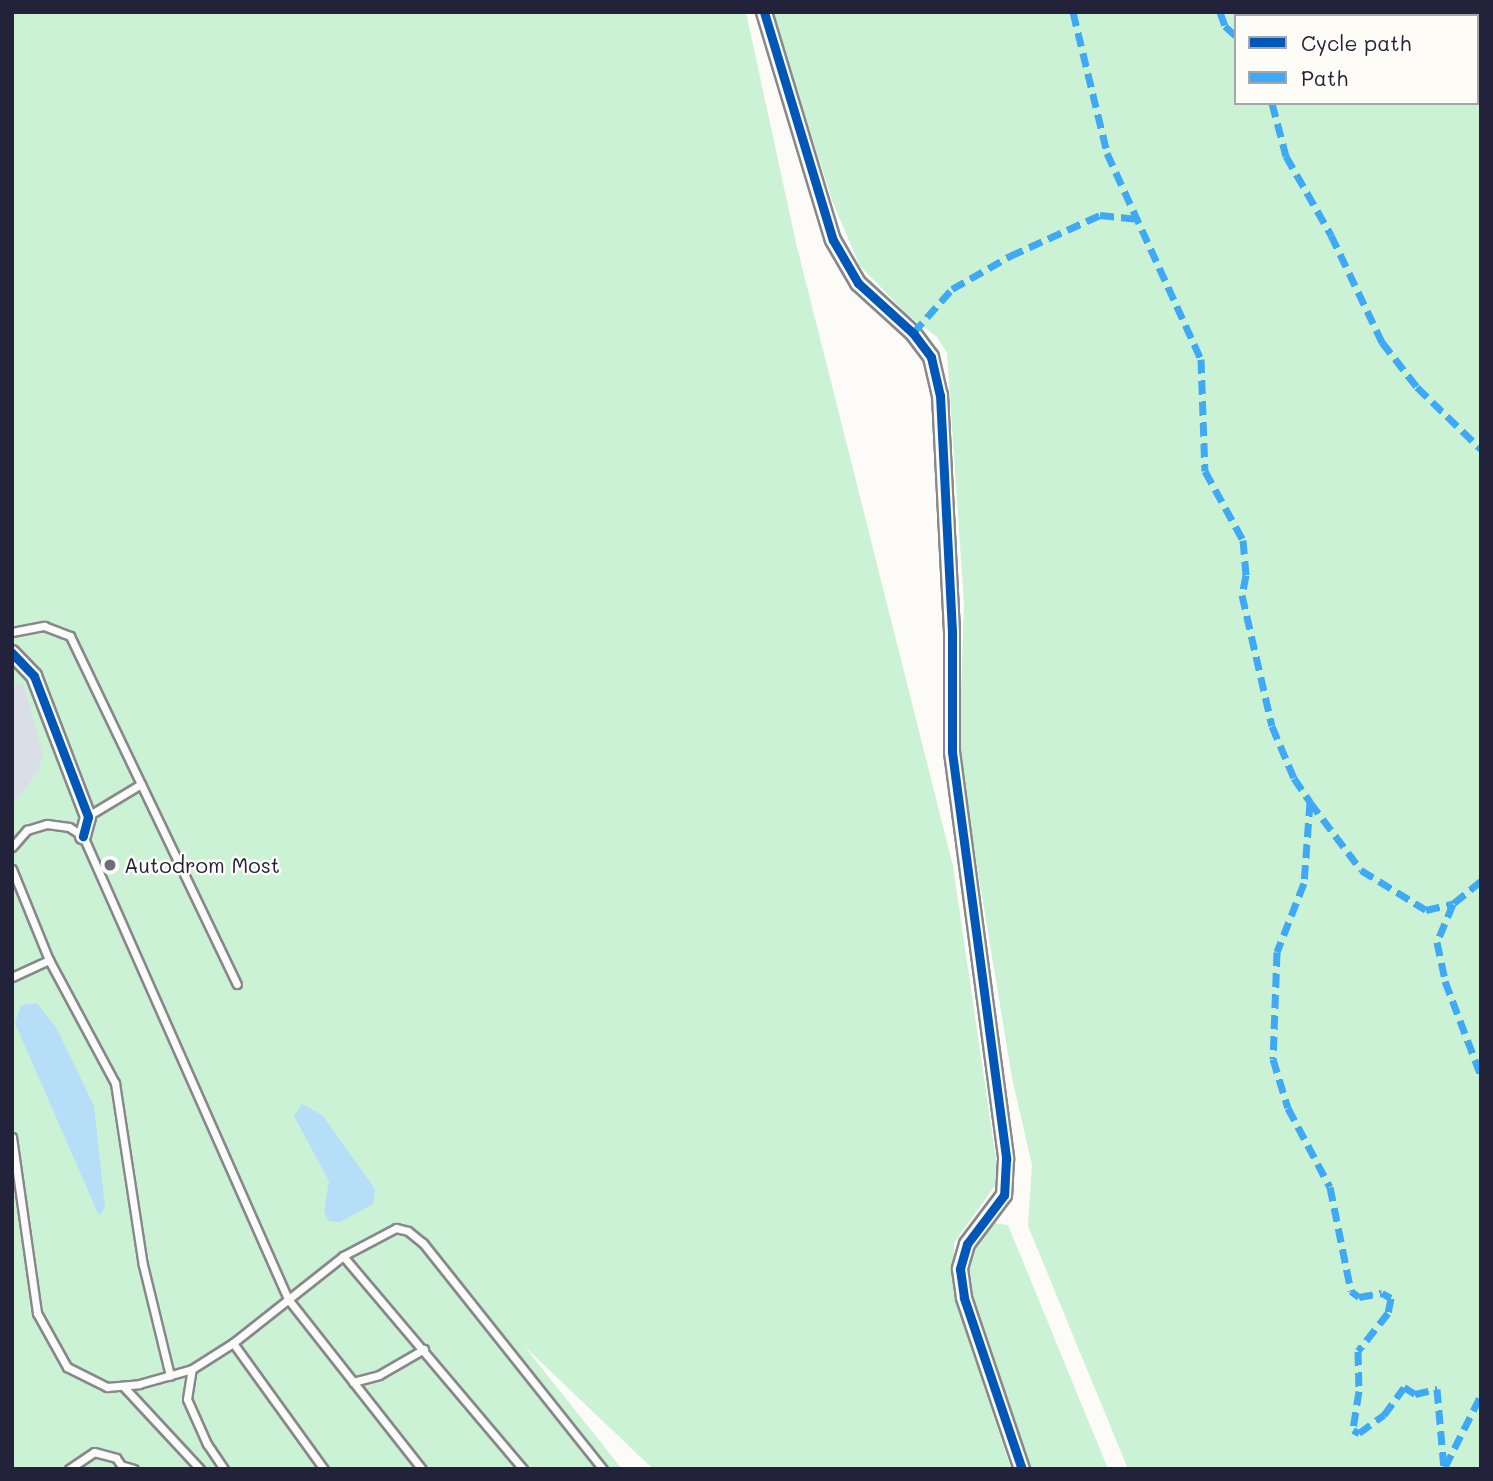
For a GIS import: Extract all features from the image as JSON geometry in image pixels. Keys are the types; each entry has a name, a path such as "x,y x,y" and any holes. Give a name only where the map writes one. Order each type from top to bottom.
{"street":[{"path":"766,18 833,240 858,283 913,332 931,357 940,395 952,632 952,752 1006,1159 1004,1195 967,1244 960,1269 964,1298 1022,1469"},
{"path":"12,653 34,676 88,817 83,835"}],"lane":[{"path":"12,632 44,626 71,636 237,984"},
{"path":"88,817 141,784"},
{"path":"12,847 27,830 47,824 69,827 83,835 288,1299 422,1469"},
{"path":"12,869 50,960 115,1083 143,1265 170,1376"},
{"path":"12,977 50,960"},
{"path":"12,1138 37,1313 67,1367 107,1387 123,1386 192,1369 233,1343 343,1256 378,1234 396,1228 408,1231 603,1469"},
{"path":"343,1256 523,1469"},
{"path":"233,1343 324,1469"},
{"path":"353,1382 379,1375 424,1349"},
{"path":"192,1369 187,1399 207,1444 224,1469"},
{"path":"123,1386 201,1469"},
{"path":"69,1469 94,1452 106,1453 124,1467 134,1469"}],"green space":[{"path":"12,12 746,12 796,243 953,866 999,1180 954,1243 956,1302 1011,1469 653,1469 524,1346 622,1469 12,1469"},
{"path":"772,12 1481,12 1481,1469 1128,1469 1028,1226 1032,1165 1012,1078 959,756 964,603 947,353 937,337 907,314 860,266 833,203"},
{"path":"994,1223 1008,1225 1108,1469 1028,1469 968,1291 970,1249"}],"water":[{"path":"37,1003 57,1029 94,1106 105,1208 99,1216 15,1023 21,1005"},
{"path":"302,1104 322,1115 375,1189 373,1204 340,1222 329,1221 324,1212 329,1181 294,1116"}],"building":[{"path":"23,683 43,754 39,770 12,805 12,686"}],"marked path":[{"path":"1073,12 1107,153 1201,359 1205,471 1243,540 1246,575 1242,595 1272,726 1294,778 1310,802 1304,883 1277,952 1273,1059 1288,1108 1330,1187 1351,1291 1359,1297 1382,1293 1391,1298 1388,1313 1358,1351 1359,1391 1353,1430 1359,1433 1384,1415 1404,1387 1415,1394 1437,1389 1444,1469"},
{"path":"1220,12 1225,26 1234,34"},
{"path":"1273,105 1286,156 1331,235 1382,342 1417,387 1481,449"},
{"path":"913,333 952,289 1010,256 1100,215 1136,219"},
{"path":"1310,802 1361,870 1426,910 1453,904"},
{"path":"1481,881 1453,904 1437,942 1445,981 1481,1076"},
{"path":"1445,1467 1481,1395"}],"cycle path":[{"path":"764,12 833,240 858,283 913,333 931,357 940,395 952,632 952,752 1006,1159 1004,1195 967,1244 960,1269 964,1298 1022,1469"},
{"path":"12,653 34,676 88,817 83,836"}],"place":[{"name":"Autodrom Most","path":"110,865"}]}
